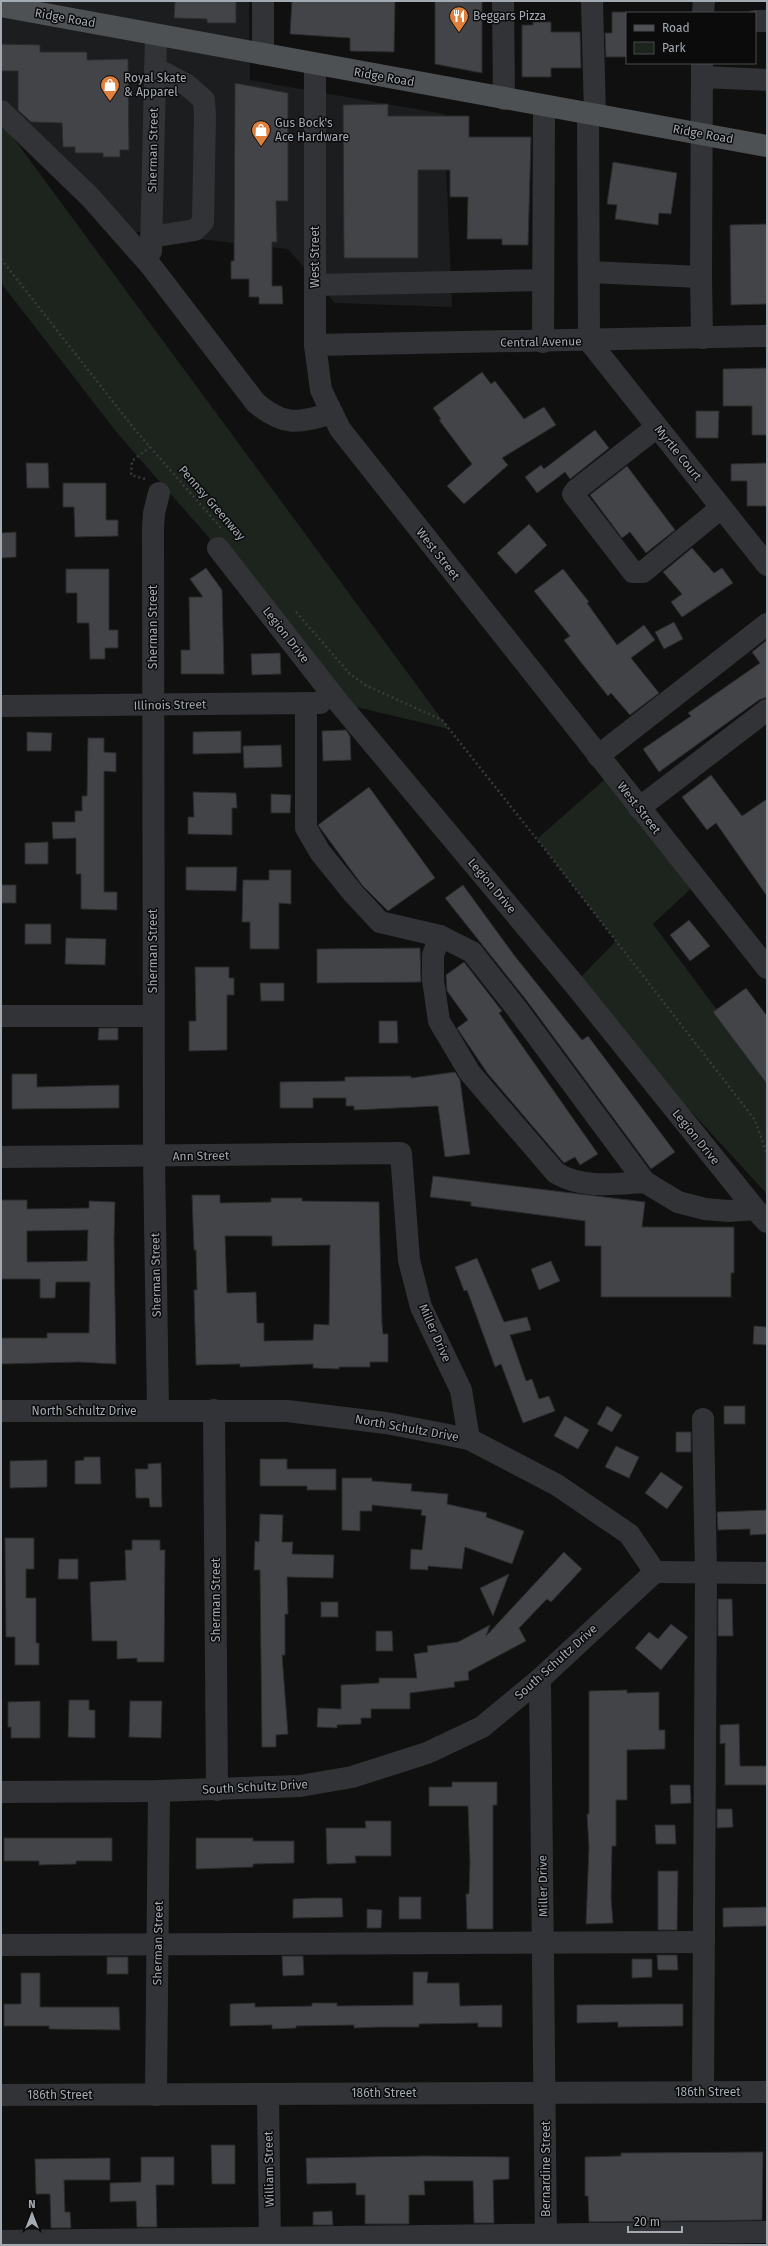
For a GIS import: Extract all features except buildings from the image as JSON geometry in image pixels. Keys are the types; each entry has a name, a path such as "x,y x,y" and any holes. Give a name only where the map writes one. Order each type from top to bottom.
{"main road":[{"name":"Ridge Road","path":"1,6 767,146"}],"street":[{"path":"263,1 263,54"},
{"path":"503,1 504,99"},
{"path":"589,341 592,1"},
{"path":"703,12 704,1"},
{"path":"756,21 767,21"},
{"name":"Sherman Street","path":"151,266 156,35"},
{"name":"West Street","path":"315,64 315,346 321,390 332,413 340,429 767,968"},
{"path":"151,237 195,230 203,222 204,214 204,100 187,85 155,68"},
{"path":"702,338 700,134 702,70 767,80"},
{"path":"543,342 544,106"},
{"path":"1,111 90,197 151,266 242,387 256,403 270,415 290,421 302,422 332,413"},
{"path":"589,272 701,276"},
{"path":"315,285 543,280"},
{"name":"Central Avenue","path":"315,346 767,336"},
{"name":"Myrtle Court","path":"589,341 767,565"},
{"path":"657,427 576,490 573,494 633,572 643,572 722,508"},
{"name":"Sherman Street","path":"158,1410 153,1016 153,528 154,513 159,493"},
{"name":"Legion Drive","path":"221,539 339,703 574,984 761,1216"},
{"path":"598,756 767,624"},
{"name":"Illinois Street","path":"1,706 339,703"},
{"path":"306,704 306,828 320,852 353,893 380,922 440,936 472,952 517,1009 625,1158 645,1182 678,1202 705,1209 761,1216"},
{"path":"639,808 767,710"},
{"path":"440,936 433,955 433,980 439,1021 470,1072 556,1173 568,1180 591,1184 645,1182"},
{"path":"1,1016 153,1016"},
{"name":"Ann Street","path":"1,1157 154,1157 401,1153"},
{"name":"Miller Drive","path":"401,1153 409,1260 421,1307 461,1390 469,1439"},
{"name":"Sherman Street","path":"214,1410 217,1790"},
{"name":"North Schultz Drive","path":"1,1411 286,1411 386,1423 469,1439 557,1485 629,1534 655,1572"},
{"path":"703,2092 706,1573 704,1419"},
{"path":"655,1572 767,1573"},
{"name":"South Schultz Drive","path":"1,1792 217,1790 300,1786 352,1777 427,1754 482,1727 540,1679 655,1572"},
{"name":"Miller Drive","path":"540,1679 545,2093"},
{"name":"Sherman Street","path":"156,2094 159,1791"},
{"path":"1,1945 704,1942"},
{"name":"186th Street","path":"1,2095 767,2092"},
{"name":"Bernardine Street","path":"545,2093 546,2241"},
{"name":"William Street","path":"268,2094 270,2242"},
{"path":"1,2241 546,2241 684,2239 767,2232"}],"path":[{"name":"Pennsy Greenway","path":"1,259 221,539"},
{"path":"150,447 132,461 131,475 149,481 159,493"},
{"path":"292,608 350,674 367,686 442,720 547,852 755,1120 767,1154"}],"shaded area":[{"path":"1,1 249,1 250,80 444,114 452,307 335,303 288,249 120,230 1,98"}],"green space":[{"path":"1,121 449,729 339,703 218,548 118,434 1,283"},
{"path":"612,773 698,882 653,924 767,1077 767,1194 574,984 616,941 537,839"}],"place":[{"name":"Beggars Pizza","path":"459,33"},
{"name":"Royal Skate & Apparel","path":"110,102"},
{"name":"Gus Bock's Ace Hardware","path":"261,147"}]}
